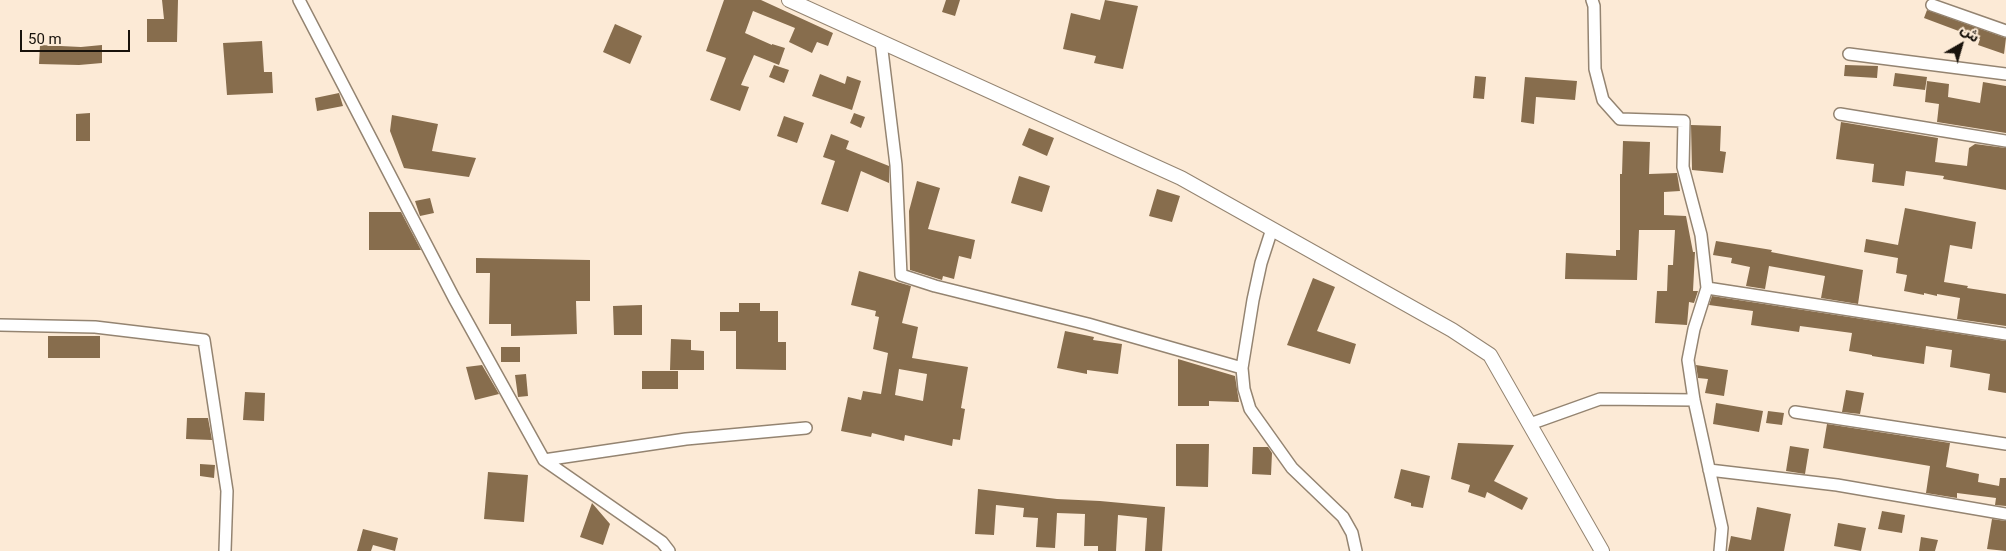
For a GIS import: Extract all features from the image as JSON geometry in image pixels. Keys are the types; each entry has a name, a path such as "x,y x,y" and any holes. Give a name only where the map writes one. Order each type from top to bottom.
{"street":[{"path":"299,0 454,298 544,460 662,542 669,551"},
{"path":"788,0 1181,178 1452,330 1490,355 1602,551"},
{"path":"1592,0 1594,6 1595,69 1602,100 1620,119 1684,121 1683,167 1702,235 1707,288 1694,329 1688,360 1694,400 1722,528 1720,551"},
{"path":"1932,5 2006,31"},
{"path":"881,42 896,165 901,275 935,286 1088,324 1242,368"},
{"path":"1849,54 2006,74"},
{"path":"1840,114 2006,141"},
{"path":"1272,229 1261,263 1242,368 1244,388 1250,409 1292,468 1343,517 1352,533 1356,551"},
{"path":"1707,288 2006,334"},
{"path":"0,325 95,327 204,340 227,491 225,551"},
{"path":"1530,424 1600,399 1694,400"},
{"path":"1795,412 2006,444"},
{"path":"544,460 686,439 806,428"},
{"path":"1709,470 1837,486 2006,514"}],"building":[{"path":"162,0 178,0 177,42 147,42 147,19 164,19"},
{"path":"724,0 761,0 833,33 828,46 817,42 812,53 789,42 795,28 753,11 745,33 772,45 785,48 779,65 754,55 741,85 749,87 740,111 710,100 726,58 706,51"},
{"path":"946,0 960,0 955,16 942,12"},
{"path":"1105,0 1138,6 1123,69 1094,63 1096,56 1063,49 1071,13 1100,20"},
{"path":"1927,10 2006,38 2004,54 1978,45 1980,39 1924,18"},
{"path":"615,24 642,36 630,64 603,52"},
{"path":"262,41 264,72 272,72 273,93 227,95 223,43"},
{"path":"40,45 81,47 102,45 102,63 79,65 39,64"},
{"path":"774,65 789,70 784,83 769,77"},
{"path":"1845,65 1878,66 1877,78 1844,76"},
{"path":"1895,73 1927,77 1925,90 1893,86"},
{"path":"820,74 845,84 847,76 861,81 852,110 812,96"},
{"path":"1475,76 1486,77 1484,99 1473,98"},
{"path":"1525,77 1577,81 1575,100 1536,97 1534,124 1521,122"},
{"path":"1927,81 1949,84 1948,97 1980,103 1983,82 2006,86 2006,133 1937,122 1939,104 1925,102"},
{"path":"339,93 343,106 317,111 315,98"},
{"path":"90,113 90,141 76,141 76,114"},
{"path":"854,113 865,117 861,128 850,123"},
{"path":"392,115 438,124 432,151 476,158 469,177 404,168 390,131"},
{"path":"784,116 804,123 797,143 777,136"},
{"path":"1841,122 1938,138 1935,162 1967,166 1969,148 1975,144 2006,148 2006,190 1943,179 1944,176 1906,171 1904,186 1872,182 1874,164 1836,159"},
{"path":"1691,125 1721,126 1720,151 1726,152 1723,173 1692,170"},
{"path":"1029,128 1054,138 1047,156 1022,145"},
{"path":"831,134 849,141 846,149 889,166 889,183 861,171 848,212 821,204 835,161 823,157"},
{"path":"1623,141 1650,142 1649,174 1677,173 1680,191 1664,192 1664,215 1686,216 1693,252 1695,252 1693,291 1698,291 1694,303 1689,302 1687,325 1655,323 1657,291 1667,291 1668,265 1673,265 1675,230 1639,230 1637,280 1565,279 1566,253 1616,256 1616,250 1620,250 1620,174 1622,174"},
{"path":"1019,176 1050,186 1042,212 1011,203"},
{"path":"917,181 940,188 928,229 975,240 971,259 959,256 954,279 943,276 942,280 910,270 909,211"},
{"path":"1157,189 1180,196 1172,222 1149,216"},
{"path":"430,198 434,213 420,216 415,201"},
{"path":"1905,208 1976,222 1972,249 1950,245 1944,282 1968,286 1967,288 2006,294 2006,326 1957,319 1960,298 1904,291 1907,275 1896,273 1898,258 1864,252 1866,239 1898,245"},
{"path":"369,212 401,212 421,250 369,250"},
{"path":"1716,241 1772,250 1771,252 1863,270 1858,304 1821,298 1825,276 1769,266 1765,289 1746,286 1750,267 1731,263 1732,258 1713,255"},
{"path":"476,258 590,260 590,301 576,301 577,334 511,336 511,324 489,324 490,273 476,273"},
{"path":"859,271 911,286 902,323 918,327 912,358 968,367 961,408 965,409 960,440 953,439 952,446 905,435 904,441 872,433 871,437 841,431 848,397 861,400 863,391 881,394 888,353 873,349 879,317 875,316 876,311 851,305","holes":["899,369 927,374 923,401 895,395"]},
{"path":"1313,278 1335,287 1317,331 1356,344 1350,364 1287,345"},
{"path":"1712,296 2006,341 2006,393 1988,390 1990,374 1950,367 1952,350 1926,346 1924,364 1849,351 1852,333 1800,326 1799,332 1751,325 1753,311 1709,305"},
{"path":"739,303 760,303 760,311 778,311 778,342 786,342 786,370 736,369 736,331 720,331 720,312 739,312"},
{"path":"642,305 642,335 614,335 613,306"},
{"path":"1065,331 1094,337 1093,340 1122,344 1118,374 1087,370 1087,374 1057,368"},
{"path":"48,336 100,336 100,358 48,358"},
{"path":"671,339 691,340 691,350 704,351 704,370 670,370"},
{"path":"501,347 520,347 520,362 501,362"},
{"path":"1178,359 1235,376 1239,402 1209,401 1209,406 1178,406"},
{"path":"482,365 499,394 475,400 466,367"},
{"path":"1696,365 1728,370 1724,396 1705,393 1708,379 1698,378"},
{"path":"642,371 678,371 678,389 642,389"},
{"path":"526,374 528,396 518,397 515,375"},
{"path":"1846,390 1864,393 1860,414 1842,412"},
{"path":"245,392 265,393 264,421 243,420"},
{"path":"1716,403 1763,411 1759,432 1713,424"},
{"path":"1768,411 1784,413 1782,425 1766,423"},
{"path":"187,418 208,418 212,440 186,439"},
{"path":"1827,424 1950,443 1946,467 1979,474 1978,482 1999,486 2000,478 2006,478 2006,506 1995,505 1996,498 1957,493 1957,498 1926,493 1930,466 1823,448"},
{"path":"1458,443 1514,445 1494,481 1528,498 1522,510 1487,492 1485,498 1468,492 1470,485 1451,479"},
{"path":"1176,444 1209,444 1208,487 1176,486"},
{"path":"1790,446 1809,449 1805,474 1786,471"},
{"path":"1253,447 1268,447 1272,453 1271,475 1252,474"},
{"path":"200,464 215,465 214,478 200,476"},
{"path":"1401,469 1430,476 1423,508 1411,506 1411,503 1394,498"},
{"path":"488,472 528,475 524,522 484,519"},
{"path":"978,489 1057,499 1165,507 1162,551 1145,551 1147,518 1118,515 1116,551 1098,551 1098,546 1084,546 1085,514 1057,513 1055,548 1036,547 1038,518 1023,517 1024,508 996,505 994,535 975,534"},
{"path":"592,503 610,524 603,545 580,537"},
{"path":"1757,507 1791,514 1784,551 1728,551 1731,536 1751,540"},
{"path":"1882,511 1905,515 1902,533 1878,529"},
{"path":"1992,519 2006,521 2006,551 1987,549"},
{"path":"1838,523 1866,528 1861,551 1834,546"},
{"path":"363,529 398,538 395,551 373,545 371,551 357,551"},
{"path":"1921,537 1938,540 1935,551 1919,551"}]}
